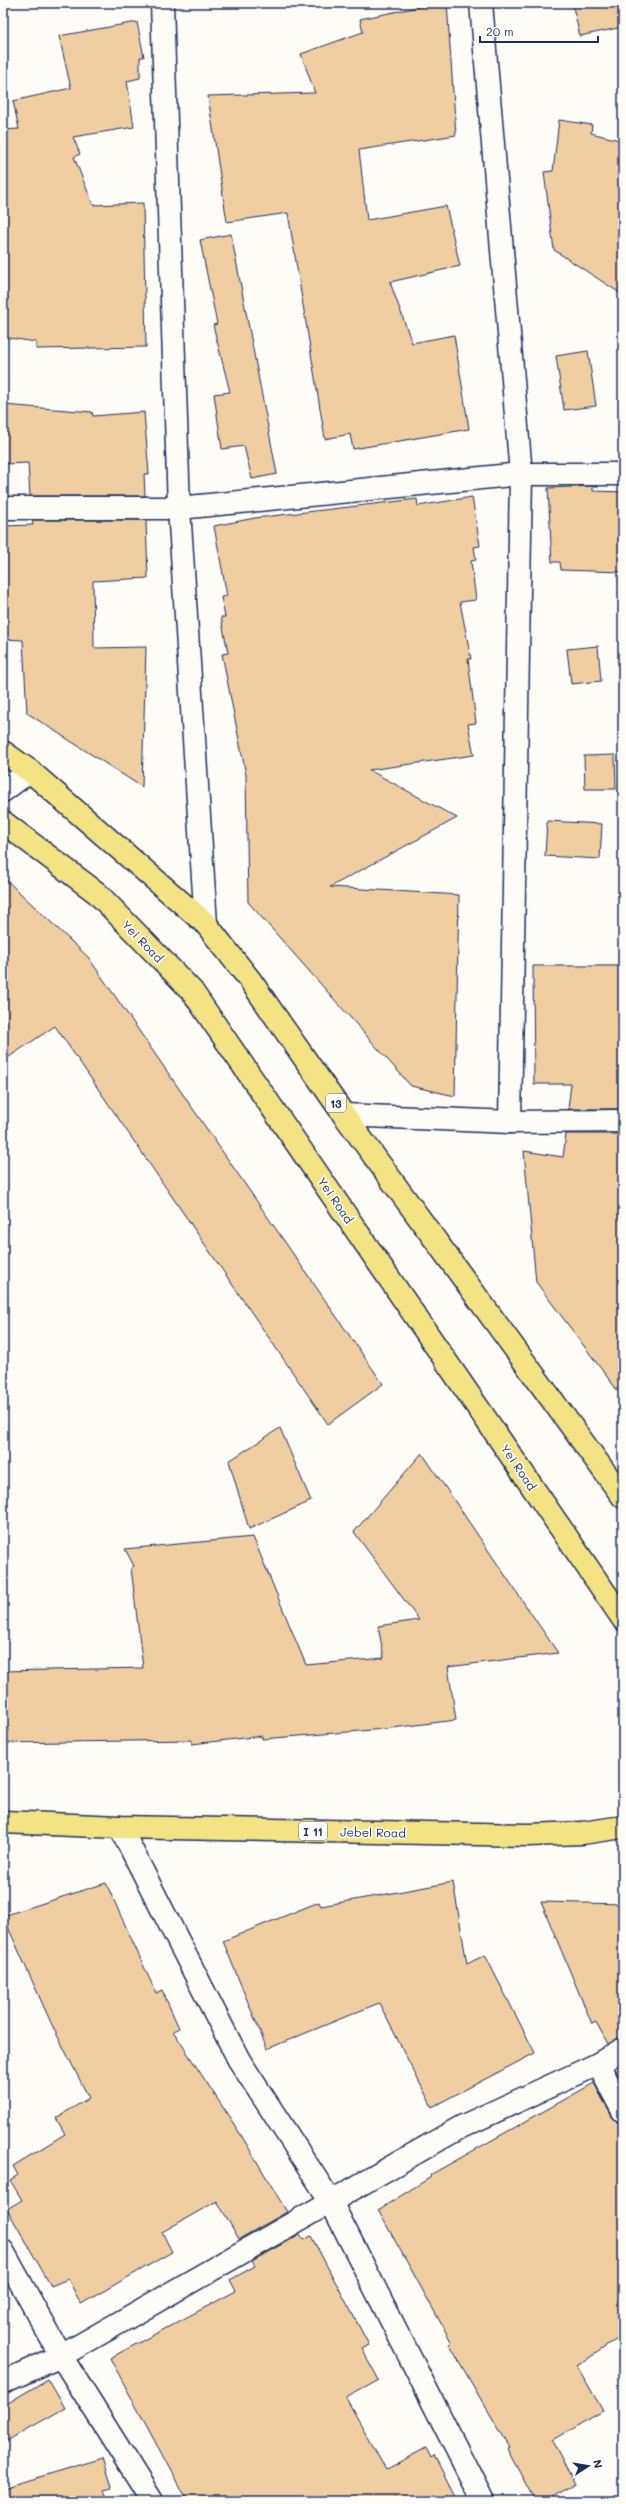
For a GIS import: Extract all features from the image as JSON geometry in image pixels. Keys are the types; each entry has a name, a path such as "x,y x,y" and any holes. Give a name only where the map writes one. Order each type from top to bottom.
{"main road":[{"name":"13","path":"3,752 30,771 206,924 250,980 344,1115 623,1497"},
{"name":"Yei Road","path":"3,822 97,893 192,991 623,1619"},
{"name":"Jebel Road","path":"3,1822 120,1827 528,1835 582,1833 623,1827"}],"street":[{"path":"162,3 179,508 206,924"},
{"path":"481,3 521,474 510,1122"},
{"path":"3,508 179,508 521,474 623,474"},
{"path":"3,791 30,771"},
{"path":"344,1115 510,1122 623,1121"},
{"path":"120,1827 239,2060 330,2200 483,2501"},
{"path":"3,2382 61,2356 330,2200 461,2127 598,2064 623,2049"},
{"path":"598,2064 623,2111"},
{"path":"3,2251 61,2356 152,2501"}],"building":[{"path":"438,3 447,3 456,135 359,150 367,220 446,206 460,266 390,282 412,343 454,335 469,429 353,449 350,434 325,439 288,213 227,222 208,96 315,93 301,54 363,32 360,19"},
{"path":"572,3 623,3 623,27 580,36"},
{"path":"137,22 144,57 140,57 140,78 127,81 134,127 73,137 80,154 74,157 93,205 143,203 146,347 36,349 36,342 3,337 3,130 19,129 13,101 71,88 59,36"},
{"path":"559,120 592,125 591,133 623,141 623,295 554,250 544,172 553,171"},
{"path":"231,234 277,474 252,479 244,446 222,449 214,394 230,392 213,325 217,324 200,240"},
{"path":"588,351 596,406 564,410 556,356"},
{"path":"3,405 92,412 93,416 144,412 149,474 144,474 145,496 30,496 28,463 3,464"},
{"path":"593,486 593,491 623,492 623,572 561,570 560,562 552,562 548,488"},
{"path":"472,497 480,546 474,547 476,560 471,561 476,600 460,602 471,659 468,659 476,723 468,724 474,755 369,770 457,818 330,887 459,895 455,1096 411,1086 248,902 246,775 222,654 228,653 221,617 225,617 221,597 227,596 214,526 255,518 417,499 418,506"},
{"path":"32,520 146,520 148,578 93,581 94,648 146,647 142,787 27,713 23,640 3,639 3,526 33,525"},
{"path":"598,646 601,681 571,684 567,649"},
{"path":"615,755 616,789 585,789 584,756"},
{"path":"547,821 602,824 600,859 545,856"},
{"path":"3,877 88,957 383,1384 328,1424 55,1026 3,1061"},
{"path":"533,966 623,966 623,1084 619,1084 619,1109 568,1109 571,1084 534,1084"},
{"path":"566,1134 620,1134 620,1155 623,1155 623,1398 536,1282 524,1151 563,1157"},
{"path":"280,1428 311,1501 249,1529 229,1461"},
{"path":"422,1453 558,1653 448,1667 456,1720 384,1729 262,1739 262,1736 192,1744 192,1740 3,1743 3,1671 143,1668 131,1568 134,1566 125,1549 253,1537 306,1665 384,1658 378,1626 419,1620 354,1532"},
{"path":"453,1882 467,1964 485,1955 535,2053 432,2107 379,2003 267,2049 223,1941 319,1902 321,1906"},
{"path":"106,1883 156,1993 162,1990 179,2028 173,2031 241,2135 287,2212 239,2239 217,2201 162,2232 172,2252 81,2304 68,2279 51,2286 7,2209 22,2200 10,2180 18,2175 13,2166 65,2134 56,2118 89,2098 52,2025 3,1916"},
{"path":"541,1902 623,1904 623,2037 608,2044 596,2022 592,2024"},
{"path":"623,2064 623,2084 616,2071"},
{"path":"594,2083 612,2117 617,2122 623,2123 623,2335 577,2366 603,2411 552,2440 575,2484 544,2501 535,2501 507,2449 509,2448 449,2344 452,2343 378,2210 431,2177 430,2175"},
{"path":"300,2234 304,2240 311,2236 369,2345 362,2349 379,2380 346,2398 386,2469 426,2448 431,2458 434,2456 457,2501 187,2501 110,2358 236,2291 230,2280 255,2266 252,2261"},
{"path":"48,2379 65,2408 3,2443 3,2406"},
{"path":"103,2458 112,2487 104,2489 108,2501 3,2501 3,2488"}]}
